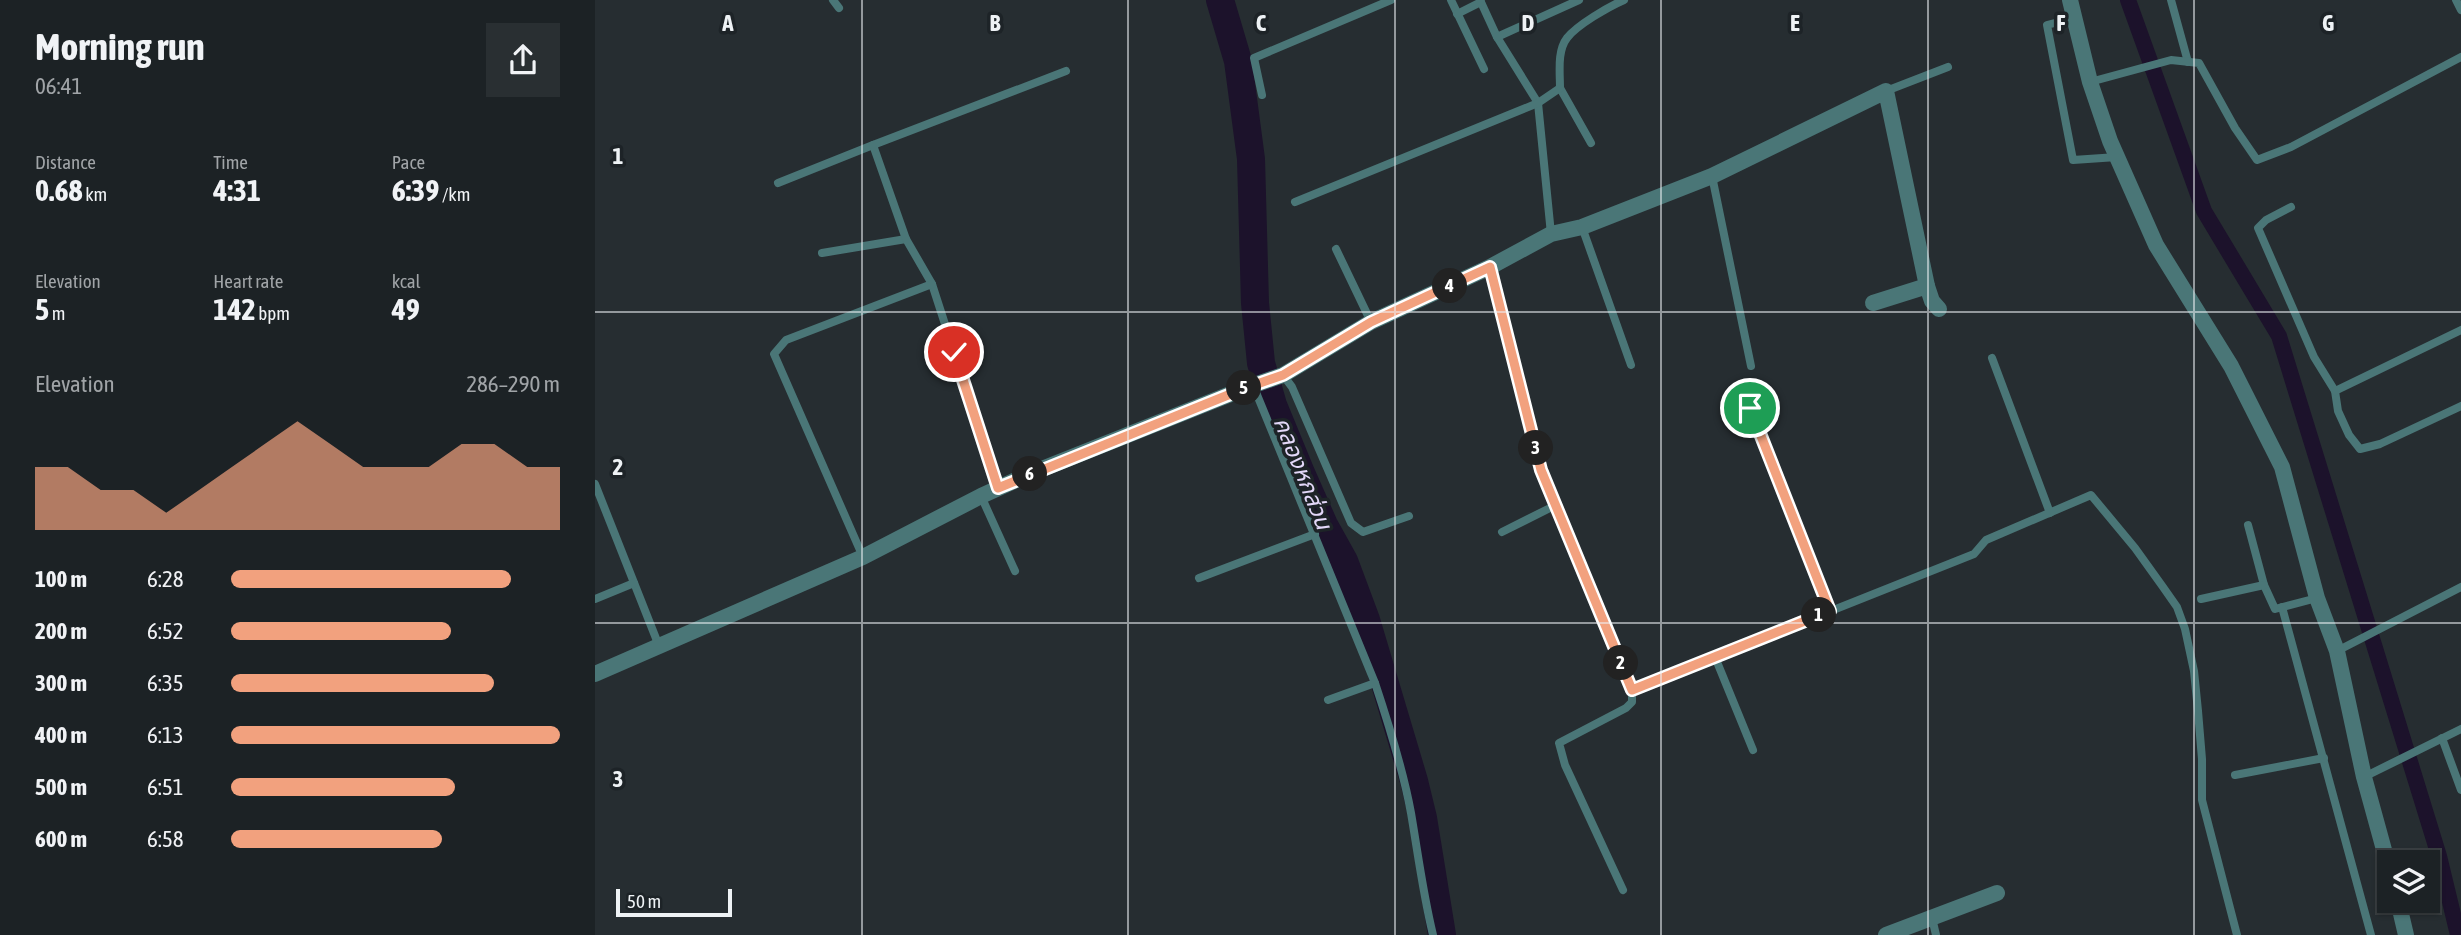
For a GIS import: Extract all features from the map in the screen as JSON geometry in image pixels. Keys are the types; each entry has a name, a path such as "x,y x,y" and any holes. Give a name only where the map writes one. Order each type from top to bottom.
{"street":[{"path":"2070,0 2090,82 2117,157 2156,245 2231,366 2282,467 2317,598 2337,651 2364,777 2384,850"},
{"path":"595,674 863,556 998,488 1283,375 1371,322 1490,267 1551,234 1582,227 1712,176 1886,91 1927,286 1938,309"},
{"path":"1873,303 1927,286"},
{"path":"1886,935 1997,893"},
{"path":"2400,913 2406,935"}],"lane":[{"path":"833,0 839,8"},
{"path":"1262,95 1254,58 1391,0"},
{"path":"1451,0 1484,69"},
{"path":"1497,37 1579,0"},
{"path":"1591,144 1560,88 1560,58 1566,38 1605,9 1624,0"},
{"path":"2171,0 2189,62"},
{"path":"2456,0 2461,10"},
{"path":"1457,14 1481,1 1497,37 1538,103 1551,234"},
{"path":"2074,18 2047,25 2073,160 2117,157"},
{"path":"2090,82 2171,60 2199,63 2235,128 2257,160 2291,147 2461,57"},
{"path":"1886,91 1948,67"},
{"path":"778,183 1066,71"},
{"path":"1295,202 1538,103 1560,88"},
{"path":"873,145 906,239 932,284 998,488"},
{"path":"1712,176 1751,366"},
{"path":"2291,207 2266,219 2258,228 2314,357 2335,391 2338,411 2349,435 2360,449 2380,444 2461,406"},
{"path":"1582,227 1631,365"},
{"path":"822,253 906,239"},
{"path":"1336,249 1371,322"},
{"path":"1490,267 1541,470 1632,690 1632,702 1626,708 1559,743 1572,781 1623,890"},
{"path":"863,556 774,354 778,346 786,340 932,284"},
{"path":"2335,391 2461,330"},
{"path":"1992,358 2050,513"},
{"path":"1283,375 1292,387 1351,523 1363,532 1409,516"},
{"path":"1257,384 1375,682 1389,725 1411,811 1423,894 1433,935"},
{"path":"1750,408 1830,611"},
{"path":"595,484 659,646"},
{"path":"1632,690 1974,554 1986,540 2091,495 2135,548 2177,607 2185,629 2201,743 2202,800 2237,935"},
{"path":"981,496 1014,571"},
{"path":"1501,531 1556,505"},
{"path":"2248,525 2264,585 2275,609 2317,598"},
{"path":"1199,578 1315,534"},
{"path":"595,599 634,583"},
{"path":"2201,598 2264,585"},
{"path":"2337,651 2461,587"},
{"path":"2282,607 2371,935"},
{"path":"1715,657 1753,750"},
{"path":"1328,700 1375,682"},
{"path":"2364,777 2461,729"},
{"path":"2442,738 2461,790"},
{"path":"2235,775 2324,758"},
{"path":"1931,918 1936,935"}],"waterway":[{"name":"คลองหกส่วน","path":"1220,0 1238,61 1251,159 1255,303 1261,363 1273,405 1324,525 1344,561 1366,620 1423,818 1442,935"},
{"path":"2128,0 2204,211 2279,336 2439,856 2458,935"}],"route":[{"path":"954,352 998,488 1283,375 1371,322 1490,267 1541,470 1632,690 1830,611 1750,408"}]}
